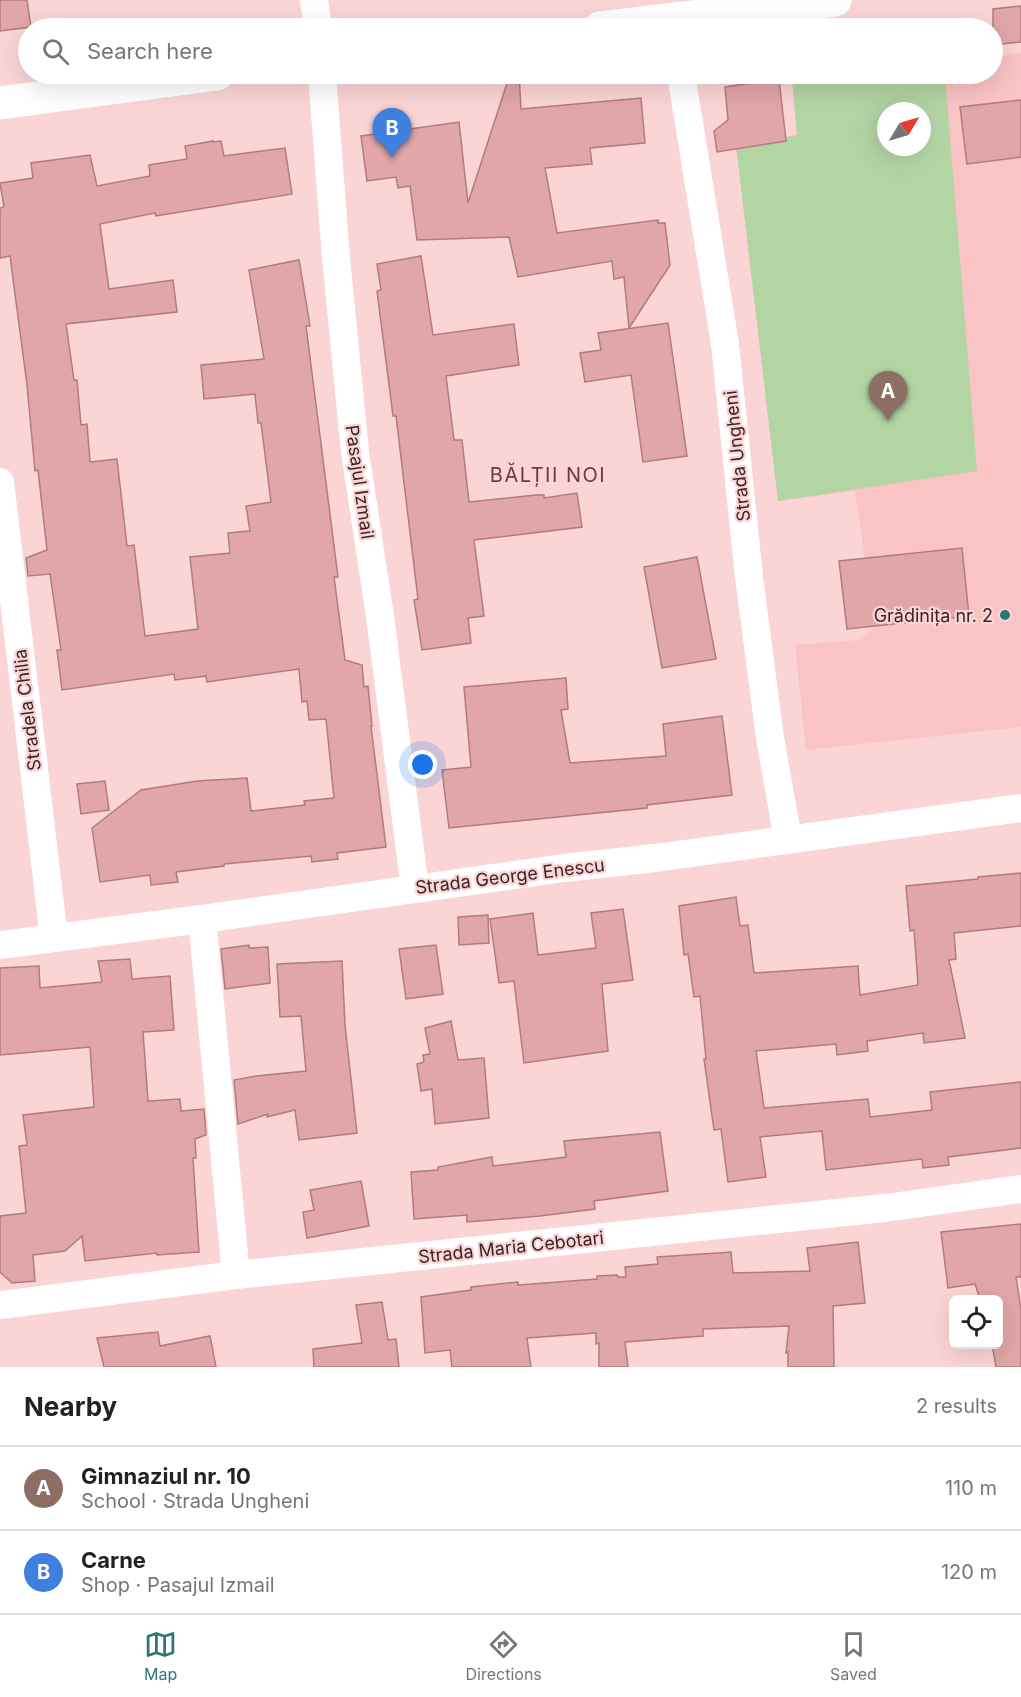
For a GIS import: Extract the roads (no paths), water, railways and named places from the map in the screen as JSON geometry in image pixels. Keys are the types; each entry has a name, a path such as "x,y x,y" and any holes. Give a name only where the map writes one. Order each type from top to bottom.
{"street":[{"path":"314,0 317,18"},
{"path":"672,16 835,0"},
{"path":"0,103 142,84"},
{"name":"Pasajul Izmail","path":"323,84 334,236 355,452 380,616 415,888"},
{"name":"Strada Ungheni","path":"683,84 725,344 770,738 788,839"},
{"name":"Stradela Chilia","path":"0,482 54,938"},
{"name":"Strada George Enescu","path":"0,945 1021,808"},
{"path":"202,919 236,1275"},
{"name":"Strada Maria Cebotari","path":"0,1305 236,1275 885,1208 1021,1189"}],"place":[{"name":"Carne","path":"392,158"},
{"name":"Gimnaziul nr. 10","path":"888,421"},
{"name":"Grădinița nr. 2","path":"1005,615"}],"district":[{"name":"BĂLȚII NOI","path":"548,475"}]}
